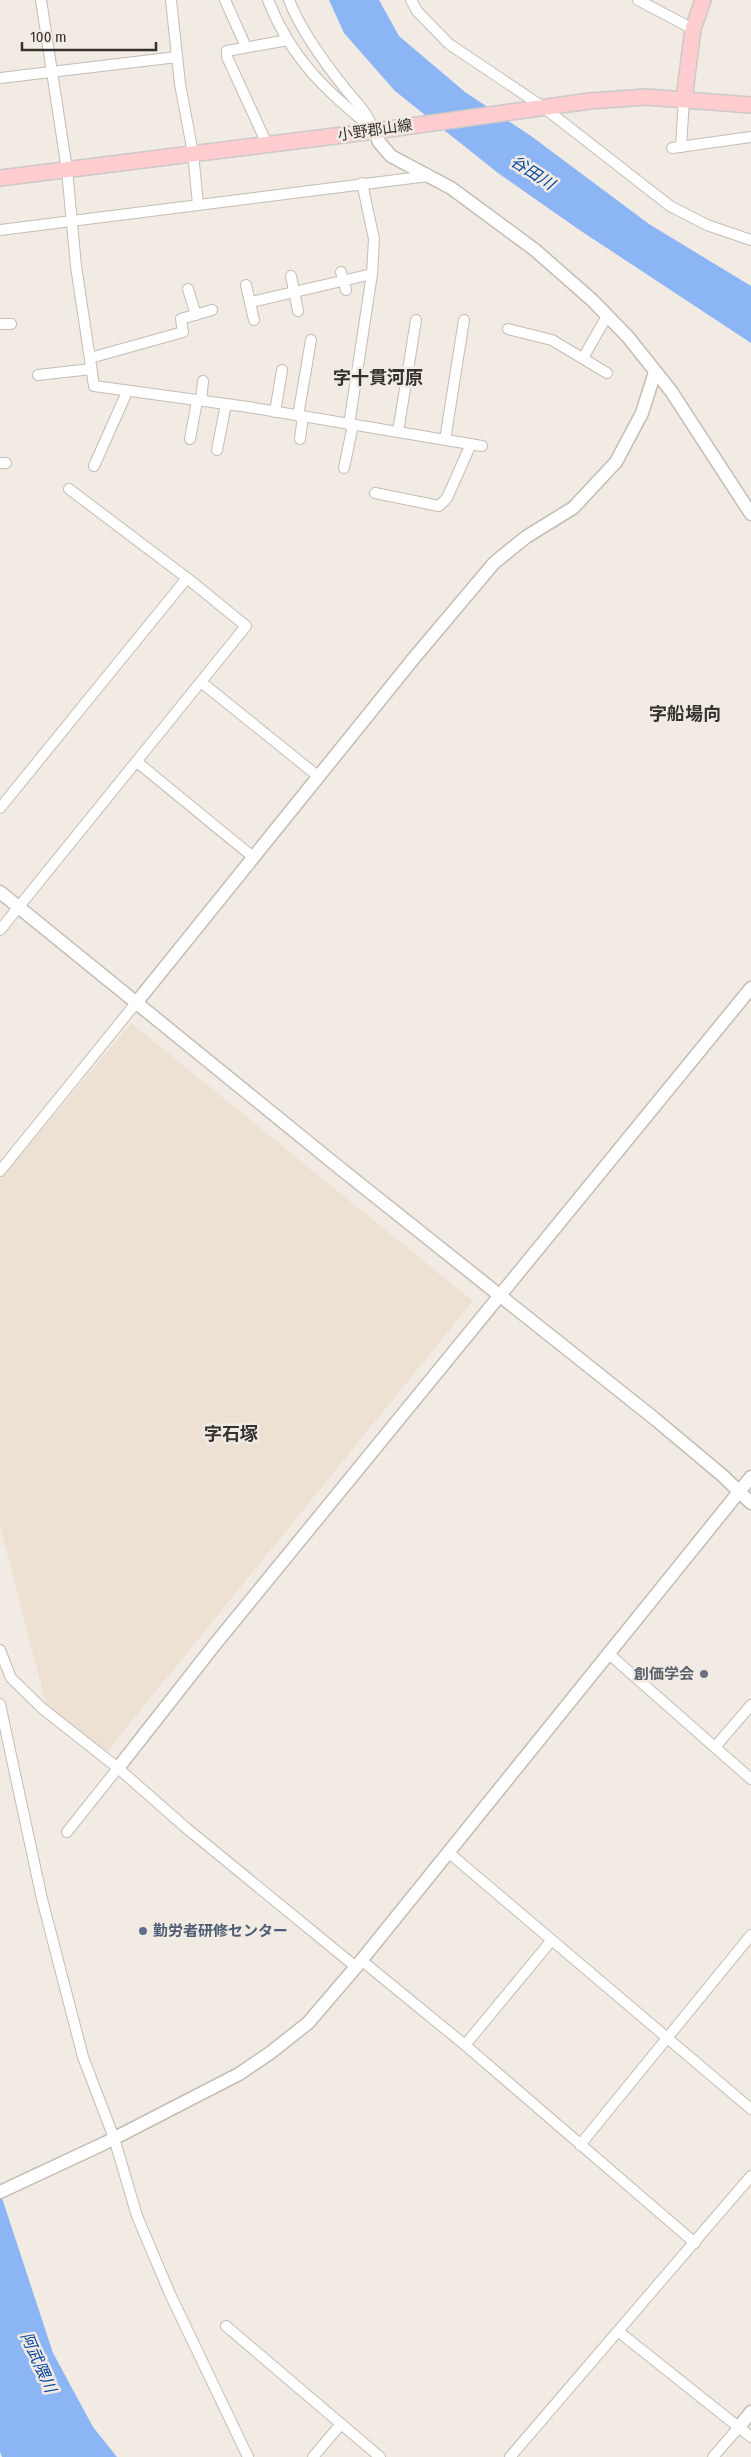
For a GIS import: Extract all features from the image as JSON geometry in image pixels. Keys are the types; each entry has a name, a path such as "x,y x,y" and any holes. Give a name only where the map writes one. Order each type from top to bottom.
{"main road":[{"path":"684,99 692,29 704,0"},
{"name":"小野郡山線","path":"0,178 380,130 590,101 646,97 751,105"}],"street":[{"path":"41,0 67,170 94,386 226,404 482,446"},
{"path":"170,0 198,204"},
{"path":"225,0 246,47"},
{"path":"268,0 288,40 320,83 380,130"},
{"path":"289,0 316,48 347,91 365,109 380,130 379,142 391,156 451,188 535,250 607,316 628,337 655,372 751,514"},
{"path":"411,0 417,11 449,44 543,107 670,206 707,225 751,240"},
{"path":"638,0 692,29"},
{"path":"266,144 227,57 227,51 288,40"},
{"path":"0,78 177,57"},
{"path":"684,99 677,147 751,138"},
{"path":"0,230 428,176"},
{"path":"344,468 372,274 374,239 362,183"},
{"path":"251,302 372,274"},
{"path":"291,276 298,311"},
{"path":"246,285 254,320"},
{"path":"188,289 196,314"},
{"path":"90,358 183,332 181,319 212,310"},
{"path":"583,358 607,316"},
{"path":"398,432 416,320"},
{"path":"446,440 464,320"},
{"path":"0,324 12,324"},
{"path":"508,329 552,340 607,373"},
{"path":"300,439 301,416 311,340"},
{"path":"38,375 91,369"},
{"path":"275,412 282,370"},
{"path":"0,1171 414,658 494,563 526,537 573,508 616,462 642,413 655,372"},
{"path":"190,439 203,381"},
{"path":"94,466 128,392"},
{"path":"216,450 226,404"},
{"path":"375,493 439,506 443,504 471,444"},
{"path":"0,930 246,626 187,578 69,490"},
{"path":"0,808 187,578"},
{"path":"202,682 319,777"},
{"path":"137,762 253,857"},
{"path":"0,892 501,1297 556,1339 740,1491 751,1503"},
{"path":"67,1832 223,1636 751,988"},
{"path":"0,2192 110,2140 239,2074 270,2054 308,2023 359,1964 751,1477"},
{"path":"0,1650 11,1678 43,1709 118,1768 185,1827 465,2045 695,2243"},
{"path":"609,1654 751,1779"},
{"path":"0,1704 42,1899 81,2048 110,2140 136,2216 205,2371 248,2457"},
{"path":"715,1747 751,1705"},
{"path":"448,1852 751,2109"},
{"path":"580,2145 662,2046 666,2037 751,1935"},
{"path":"465,2045 552,1941"},
{"path":"510,2457 751,2176"},
{"path":"226,2326 380,2457"},
{"path":"619,2332 751,2437"},
{"path":"713,2457 751,2412"},
{"path":"313,2457 341,2424"}],"shaded area":[{"path":"131,1023 473,1301 105,1754 46,1704 0,1526 0,1180"}],"water":[{"name":"谷田川","path":"329,0 379,0 399,36 465,92 531,136 649,224 751,286 751,343 578,229 498,173 395,91 344,33"},
{"name":"阿武隈川","path":"0,2192 53,2353 93,2427 117,2457 2,2457 0,2452"}],"place":[{"name":"創価学会","path":"704,1674"},
{"name":"勤労者研修センター","path":"143,1931"}],"district":[{"name":"字十貫河原","path":"378,378"},
{"name":"字船場向","path":"685,714"},
{"name":"字石塚","path":"231,1434"}]}
